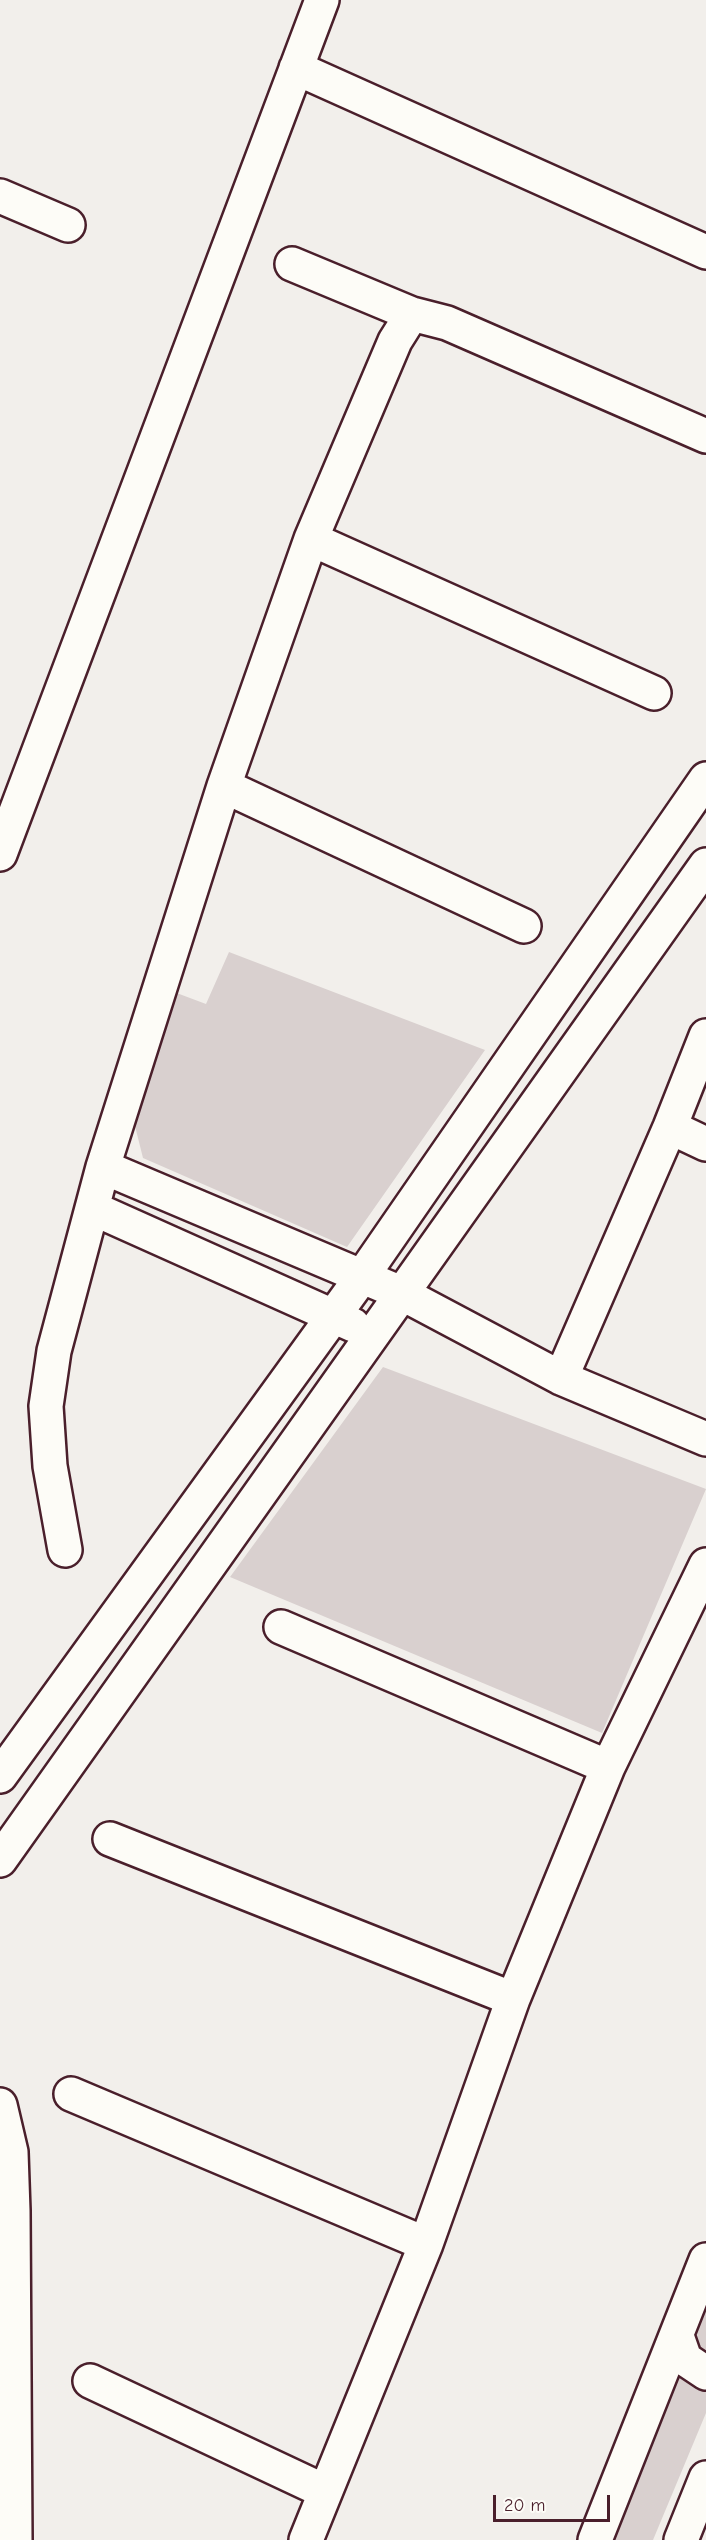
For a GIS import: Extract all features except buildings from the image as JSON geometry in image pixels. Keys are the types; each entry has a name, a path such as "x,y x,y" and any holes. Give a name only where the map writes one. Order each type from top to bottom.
{"street":[{"path":"0,855 322,0"},
{"path":"296,68 706,252"},
{"path":"0,196 68,225"},
{"path":"292,264 412,314 447,323 706,436"},
{"path":"65,1550 50,1466 46,1406 54,1351 103,1167 224,786 311,539 394,341 412,314"},
{"path":"311,539 654,693"},
{"path":"0,1776 361,1278 706,779"},
{"path":"224,786 524,926"},
{"path":"2,1853 373,1336 401,1293 706,865"},
{"path":"561,1378 670,1126 706,1036"},
{"path":"670,1126 706,1144"},
{"path":"103,1167 401,1293 561,1378 706,1438"},
{"path":"92,1208 334,1315 373,1336"},
{"path":"306,2540 426,2244 513,1999 608,1767 706,1564"},
{"path":"281,1627 608,1767"},
{"path":"110,1839 513,1999"},
{"path":"71,2094 426,2244"},
{"path":"0,2105 11,2152 15,2540"},
{"path":"595,2540 706,2260"},
{"path":"677,2336 685,2359 706,2373"},
{"path":"90,2381 324,2491"},
{"path":"681,2540 706,2478"}],"shaded area":[{"path":"229,952 485,1050 347,1247 143,1158 134,1122 174,992 206,1004"},
{"path":"383,1367 706,1489 602,1733 230,1577"},
{"path":"706,2310 706,2413 653,2540 613,2540"}]}
